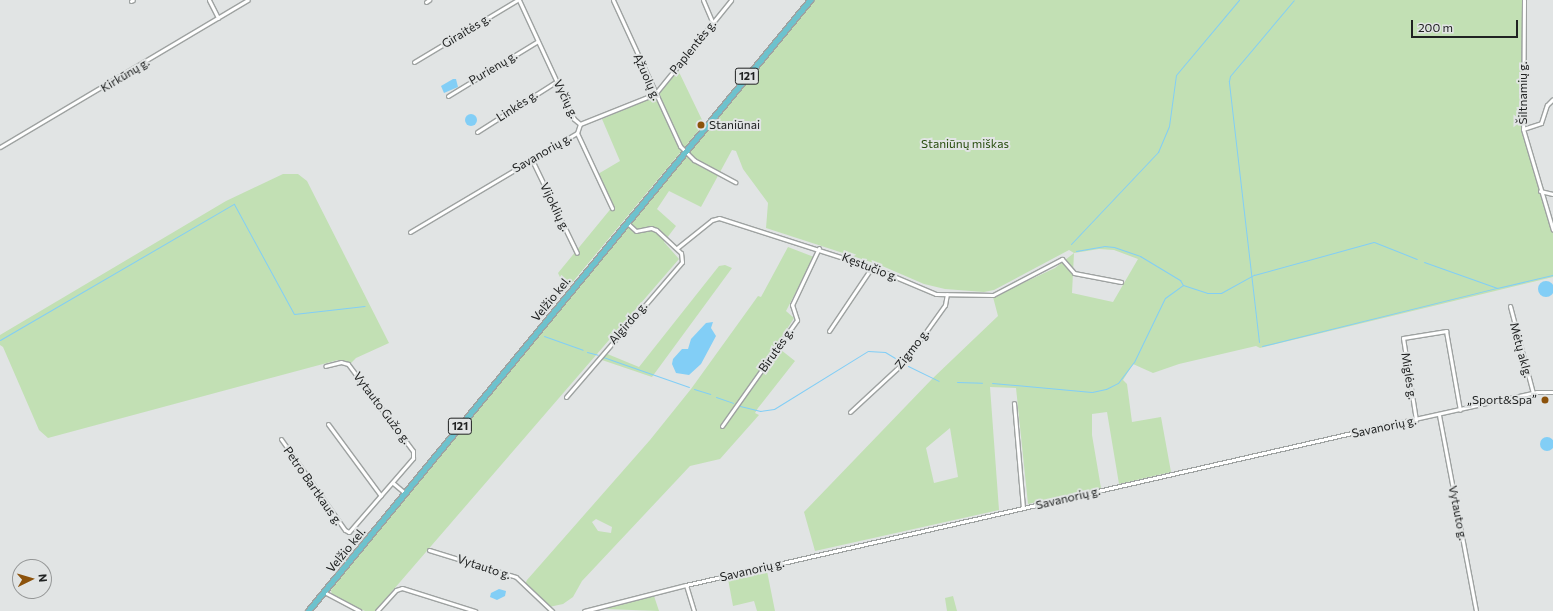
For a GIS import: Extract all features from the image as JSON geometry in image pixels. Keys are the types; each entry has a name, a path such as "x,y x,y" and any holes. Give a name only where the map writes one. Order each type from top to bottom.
{"main road":[{"name":"Velžio kel.","path":"308,611 810,0"}],"street":[{"path":"209,0 218,18"},
{"name":"Kirkūnų g.","path":"0,147 248,0"},
{"name":"Vyčių g.","path":"518,0 574,119 580,124 655,94"},
{"name":"Giraitės g.","path":"414,62 518,0"},
{"name":"Ąžuolų g.","path":"612,0 676,139 685,152"},
{"path":"703,0 713,23"},
{"name":"Paplentės g.","path":"655,94 731,0"},
{"name":"Šiltnamių g.","path":"1524,0 1522,129 1553,230"},
{"name":"Purienų g.","path":"448,96 538,41"},
{"name":"Linkės g.","path":"477,132 557,81"},
{"path":"1522,129 1541,123 1547,105 1553,99"},
{"path":"580,124 577,133 612,208"},
{"name":"Savanorių g.","path":"410,232 577,133"},
{"path":"685,152 694,160 735,182"},
{"name":"Vijoklių g.","path":"532,160 577,253"},
{"path":"1540,191 1553,194"},
{"name":"Kęstučio g.","path":"676,248 709,222 719,218 819,248 872,267 925,291 947,294 993,295 1062,259 1074,273 1121,282"},
{"path":"626,223 636,231 648,228 656,230 676,248"},
{"name":"Algirdo g.","path":"566,397 680,265 682,256 676,248"},
{"name":"Birutės g.","path":"722,426 797,320 792,305 819,248"},
{"path":"829,331 872,267"},
{"name":"Zigmo g.","path":"850,412 905,361 945,305 947,294"},
{"name":"Mėtų aklg.","path":"1510,306 1533,393"},
{"name":"Miglės g.","path":"1416,420 1403,338 1446,331 1460,410"},
{"name":"Vytauto Gužo g.","path":"324,366 341,362 348,364 414,454 393,483"},
{"name":"Savanorių g.","path":"584,611 686,584 1533,393 1553,392"},
{"path":"1014,404 1023,508"},
{"name":"Vytauto g.","path":"1439,415 1476,611"},
{"path":"328,424 381,496 393,483 405,493"},
{"name":"Petro Bartkaus g.","path":"281,439 347,532 352,531 381,496"},
{"name":"Vytauto g.","path":"429,550 516,577 552,611"},
{"path":"686,584 694,611"},
{"path":"377,611 396,590 402,588 474,611"},
{"path":"324,592 359,611"}],"green space":[{"name":"Staniūnų miškas","path":"815,0 1524,0 1523,129 1553,230 1553,277 1260,348 1256,346 1179,364 1153,373 1133,364 1123,380 1127,384 1132,422 1161,417 1171,472 1119,484 1107,412 1092,414 1092,435 1101,488 1028,504 1016,388 990,387 999,510 815,551 804,512 932,379 998,316 993,297 1055,268 1074,253 1069,250 994,290 984,292 945,289 924,284 880,265 766,228 768,203 743,169 736,151 732,150 701,207 669,191 657,209 676,226 664,242 679,259 375,611 365,611 332,596 331,590 426,472","holes":["1099,249 1114,250 1138,259 1113,302 1072,293 1074,253","950,428 958,477 934,483 926,448"]},
{"path":"678,70 704,124 566,290 558,273 613,206 598,174 620,161 602,119 658,95"},
{"path":"283,174 298,174 307,181 389,343 356,358 351,363 338,360 48,438 39,430 3,347 0,345 0,335 226,201"},
{"path":"788,247 814,257 786,311 794,318 776,346 795,361 758,408 755,413 759,415 720,459 690,466 582,581 573,597 563,604 549,607 525,584 527,580 650,440 691,389 758,296 761,297","holes":["596,519 612,527 611,533 598,531 592,522"]},
{"path":"725,265 732,268 652,377 599,359 605,353 639,367 719,266"},
{"path":"767,571 775,611 757,611 754,601 733,606 728,579"},
{"path":"654,596 659,611 605,609"},
{"path":"953,596 957,611 947,611 945,598"}],"water":[{"path":"453,79 456,79 458,87 444,93 441,86"},
{"path":"469,114 473,114 477,120 473,126 469,126 465,122 465,118"},
{"path":"1546,281 1553,286 1554,289 1549,296 1546,297 1539,292 1538,289 1543,282"},
{"path":"713,322 711,328 716,336 701,364 689,375 676,373 672,364 673,359 682,349 688,349 691,339 706,323"},
{"path":"1547,437 1552,439 1554,444 1552,449 1547,451 1542,449 1540,444 1542,439"},
{"path":"499,589 506,591 505,596 497,600 490,597 491,593"}],"waterway":[{"path":"1071,244 1158,152 1169,126 1176,75 1239,0"},
{"path":"1259,342 1229,81 1230,76 1294,0"},
{"path":"0,340 234,204 294,314 365,306"},
{"path":"992,383 1092,392 1106,389 1118,383 1134,362 1165,298 1183,285 1207,293 1221,293 1254,275 1374,242 1417,259"},
{"path":"1076,251 1104,246 1114,247 1140,256 1180,280 1183,285"},
{"path":"1424,262 1497,288 1553,275"},
{"path":"1262,346 1497,288"},
{"path":"544,336 583,350"},
{"path":"740,406 760,411 774,409 868,351 885,352 900,361"},
{"path":"587,352 598,355"},
{"path":"603,357 689,387"},
{"path":"908,366 939,381"},
{"path":"957,382 982,383"},
{"path":"694,389 710,394"},
{"path":"716,397 733,403"}],"place":[{"name":"Staniūnai","path":"701,125"},
{"name":"„Sport&Spa”","path":"1545,400"}]}
